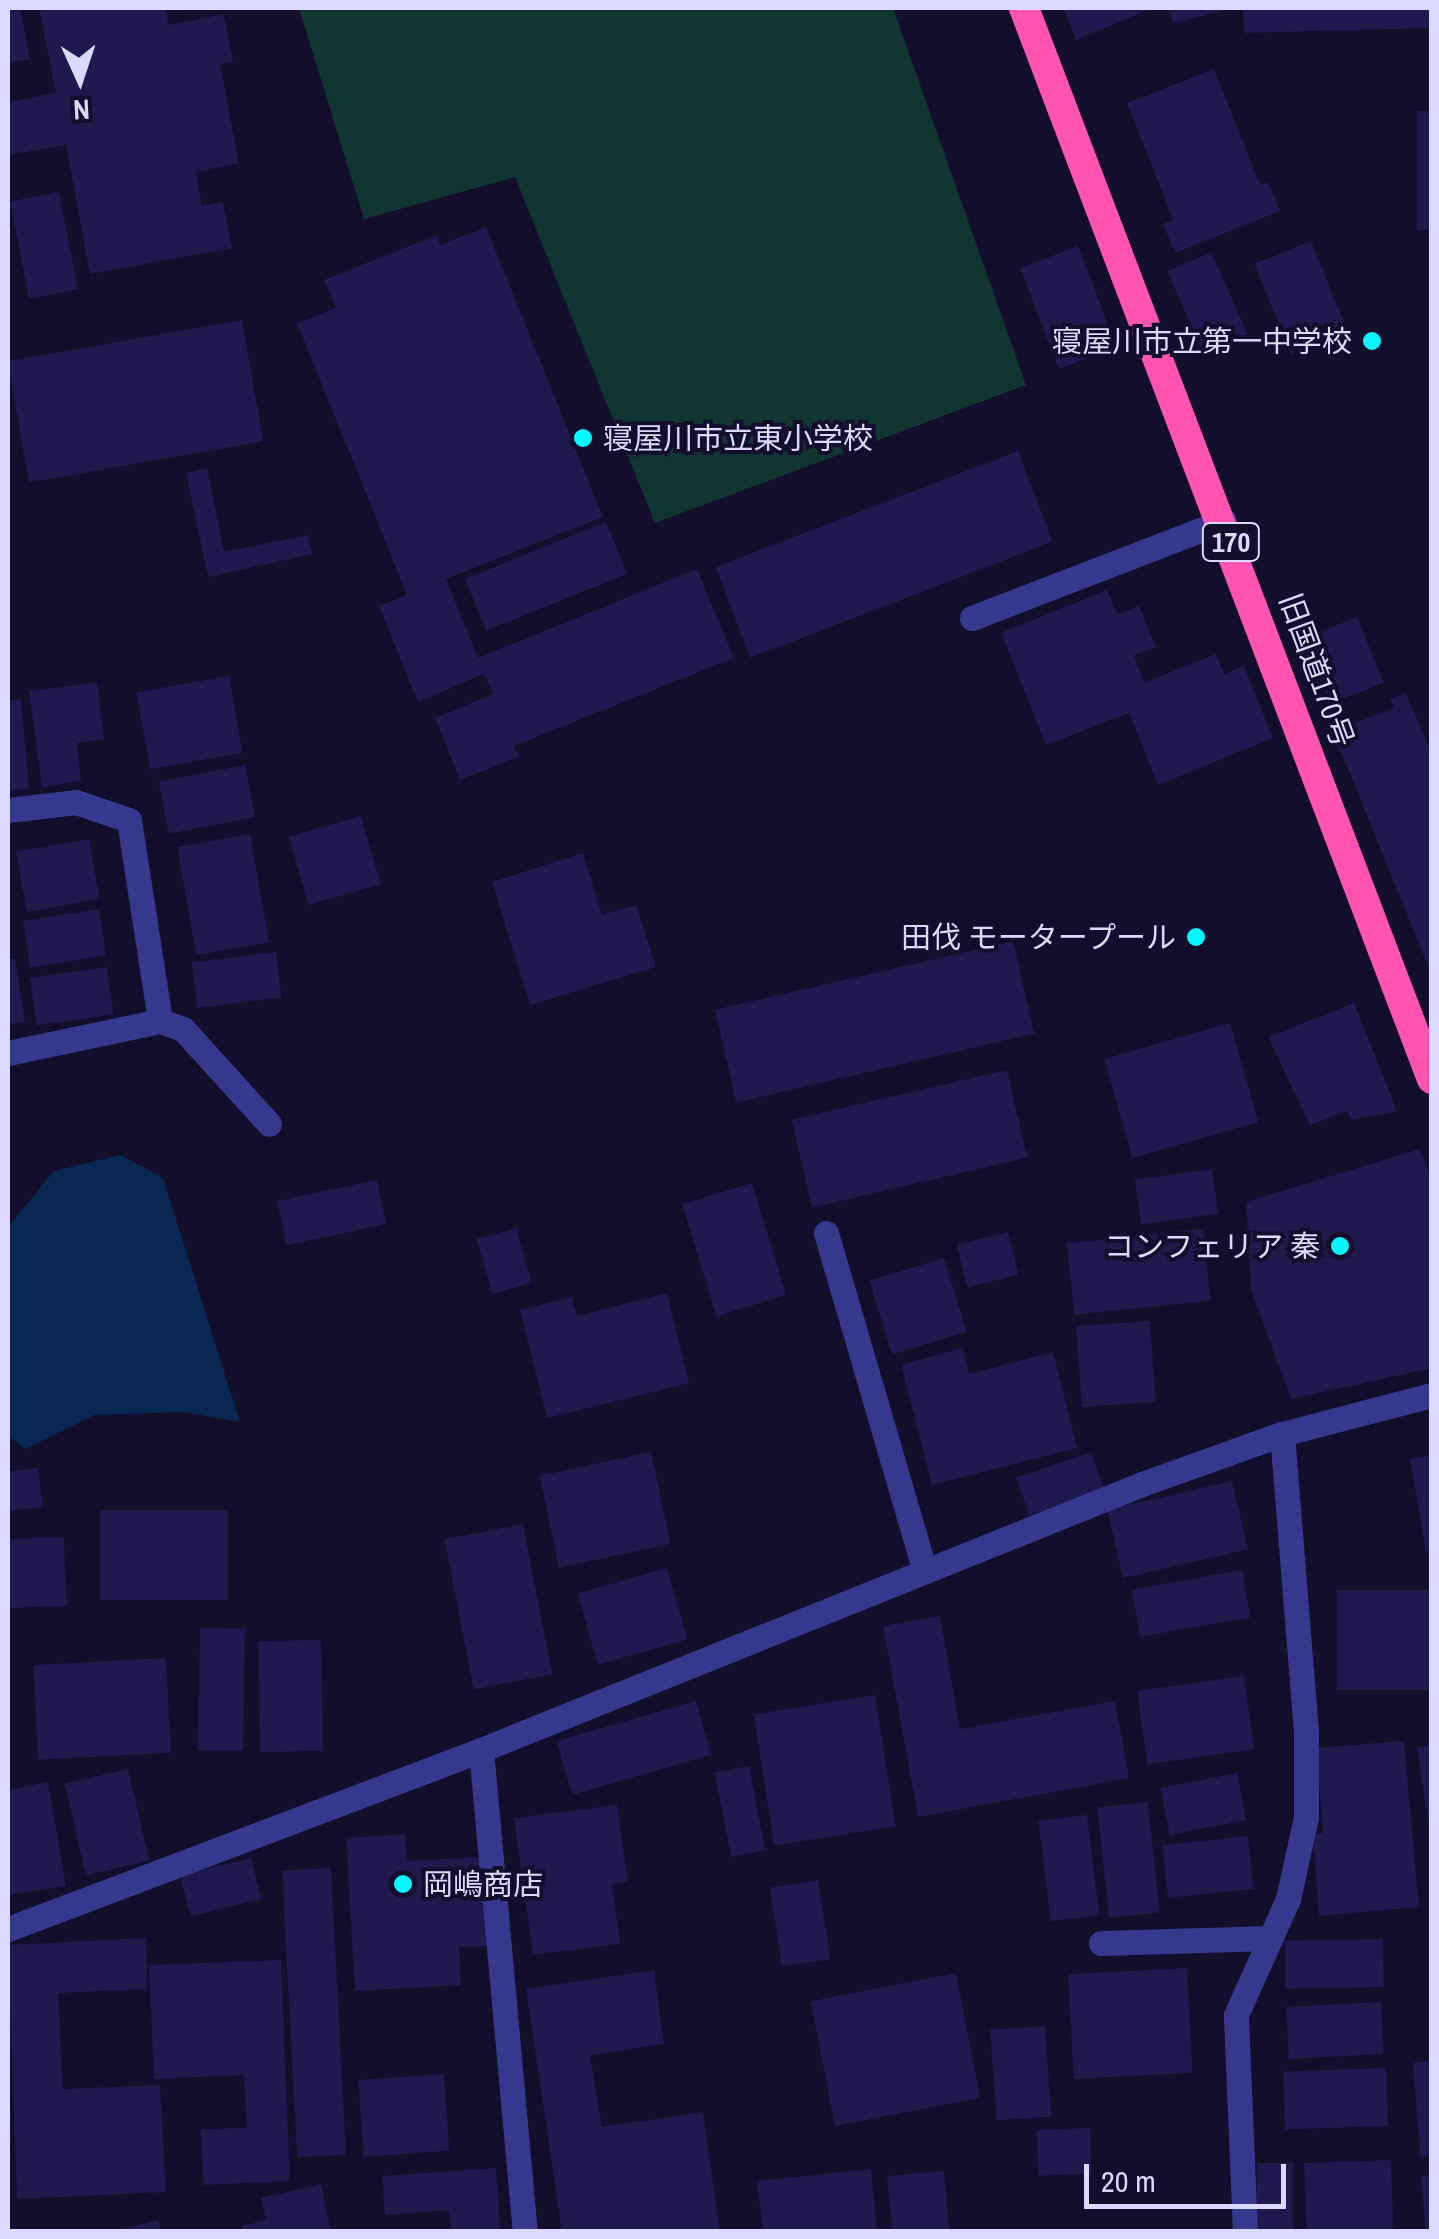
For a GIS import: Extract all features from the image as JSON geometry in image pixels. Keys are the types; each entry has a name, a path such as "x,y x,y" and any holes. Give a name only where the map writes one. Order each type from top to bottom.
{"highway":[{"name":"旧国道170号","path":"1024,8 1224,522 1432,1079"}],"street":[{"path":"972,618 1224,522"},
{"path":"8,810 76,802 129,820 160,1022"},
{"path":"8,1053 160,1022 183,1029 269,1124"},
{"path":"826,1233 924,1569"},
{"path":"8,1929 481,1750 924,1569 1282,1434 1432,1394"},
{"path":"1245,2232 1236,2015 1288,1900 1306,1817 1306,1732 1282,1434"},
{"path":"481,1750 525,2232"},
{"path":"1101,1943 1271,1938"}],"green space":[{"path":"299,8 893,8 1026,385 655,523 515,177 364,219"}],"water":[{"path":"121,1155 163,1178 240,1422 183,1412 94,1415 25,1449 8,1436 8,1227 54,1171"}],"building":[{"path":"8,8 20,8 30,59 8,63"},
{"path":"39,8 165,8 169,25 224,14 233,62 220,64 239,163 196,172 202,206 223,202 232,248 90,274 66,145 8,155 8,102 56,93"},
{"path":"1063,8 1153,8 1076,40"},
{"path":"1169,8 1229,8 1229,9 1173,23"},
{"path":"1243,8 1432,8 1432,28 1244,33"},
{"path":"1214,69 1260,185 1268,182 1280,211 1175,253 1163,224 1173,220 1127,103"},
{"path":"1417,111 1432,111 1432,230 1417,230"},
{"path":"59,192 78,289 29,299 10,202"},
{"path":"486,227 603,517 446,579 478,658 697,569 734,658 514,746 519,757 460,780 435,718 493,694 484,674 418,702 379,606 407,595 297,323 336,308 324,280 437,235 440,245"},
{"path":"1311,241 1348,332 1291,355 1254,264"},
{"path":"1078,246 1117,347 1059,369 1020,268"},
{"path":"1211,252 1248,336 1205,356 1167,272"},
{"path":"242,320 263,441 29,482 8,361"},
{"path":"1018,451 1053,542 750,658 716,567"},
{"path":"207,468 224,552 308,535 312,554 208,577 186,473"},
{"path":"606,522 627,574 486,631 465,579"},
{"path":"1107,590 1118,615 1139,606 1156,647 1134,655 1144,683 1216,654 1224,674 1244,666 1273,738 1158,785 1129,713 1046,745 1001,633"},
{"path":"1357,617 1384,683 1330,705 1303,639"},
{"path":"229,676 243,753 150,769 136,692"},
{"path":"97,682 104,739 77,743 81,781 42,787 29,691"},
{"path":"1406,693 1432,754 1431,973 1337,742 1352,735 1348,726 1394,708 1390,699"},
{"path":"21,699 29,789 8,790 8,700"},
{"path":"245,765 255,817 169,834 159,782"},
{"path":"361,816 381,884 308,905 289,837"},
{"path":"250,834 269,942 196,955 177,847"},
{"path":"89,839 100,899 27,912 16,852"},
{"path":"583,853 602,915 636,905 656,967 530,1005 492,882"},
{"path":"99,909 106,955 30,967 23,921"},
{"path":"1013,941 1034,1034 736,1102 715,1010"},
{"path":"276,952 282,998 197,1008 192,962"},
{"path":"15,958 25,1022 8,1024 8,959"},
{"path":"107,967 114,1015 36,1025 30,978"},
{"path":"1354,1003 1397,1111 1351,1120 1347,1111 1310,1125 1268,1037"},
{"path":"1230,1023 1258,1122 1132,1158 1104,1059"},
{"path":"1007,1070 1027,1158 812,1207 792,1120"},
{"name":"コンフェリア 秦","path":"1420,1149 1432,1180 1432,1368 1291,1399 1251,1290 1246,1202"},
{"path":"1212,1169 1218,1214 1141,1224 1135,1180"},
{"path":"377,1180 386,1224 287,1245 277,1201"},
{"path":"752,1183 786,1295 716,1316 682,1204"},
{"path":"516,1228 532,1283 492,1294 477,1239"},
{"path":"1203,1229 1211,1301 1074,1315 1067,1243"},
{"path":"1008,1232 1019,1275 967,1288 957,1245"},
{"path":"944,1258 967,1332 892,1354 869,1281"},
{"path":"667,1293 689,1383 547,1418 520,1310 572,1297 577,1316"},
{"path":"1150,1321 1156,1402 1082,1407 1076,1326"},
{"path":"963,1348 969,1374 1053,1352 1077,1448 932,1485 901,1365"},
{"path":"651,1452 671,1544 559,1568 539,1476"},
{"path":"1091,1452 1104,1490 1029,1516 1016,1478"},
{"path":"1432,1455 1432,1551 1426,1552 1410,1459"},
{"path":"38,1468 43,1507 8,1511 8,1471"},
{"path":"1232,1481 1248,1549 1123,1578 1107,1510"},
{"path":"100,1510 228,1510 228,1600 100,1600"},
{"path":"523,1524 552,1674 474,1689 444,1539"},
{"path":"64,1537 66,1606 10,1608 8,1539"},
{"path":"667,1568 687,1639 598,1665 578,1594"},
{"path":"1242,1570 1250,1617 1140,1637 1132,1589"},
{"path":"1337,1590 1432,1590 1432,1690 1337,1690"},
{"path":"940,1616 960,1729 1115,1701 1129,1778 918,1817 883,1626"},
{"path":"200,1628 245,1629 243,1751 198,1750"},
{"path":"321,1640 323,1751 260,1752 258,1641"},
{"path":"166,1658 171,1753 38,1760 33,1665"},
{"path":"1244,1676 1254,1749 1147,1764 1137,1691"},
{"path":"875,1695 896,1826 774,1846 754,1714"},
{"path":"696,1701 711,1755 572,1795 557,1741"},
{"path":"1404,1741 1419,1907 1319,1916 1313,1834 1323,1833 1316,1748"},
{"path":"1432,1745 1432,1828 1429,1828 1417,1747"},
{"path":"749,1766 765,1850 731,1857 715,1773"},
{"path":"128,1769 149,1861 86,1875 65,1784"},
{"path":"1237,1773 1246,1820 1170,1835 1160,1788"},
{"path":"48,1782 66,1886 8,1895 8,1790"},
{"path":"1148,1802 1160,1912 1109,1918 1097,1807"},
{"path":"617,1805 628,1882 612,1884 620,1944 533,1955 514,1818"},
{"path":"1087,1815 1099,1915 1051,1921 1038,1821"},
{"path":"405,1834 407,1861 482,1857 488,1946 459,1947 461,1985 355,1991 346,1838"},
{"path":"1248,1836 1254,1889 1168,1898 1162,1845"},
{"path":"251,1858 261,1899 190,1916 180,1876"},
{"path":"331,1868 346,2155 297,2157 282,1871"},
{"path":"818,1880 831,1959 782,1967 770,1888"},
{"path":"146,1938 147,1989 58,1993 63,2089 160,2085 166,2192 17,2199 8,1945"},
{"path":"1383,1939 1384,1987 1286,1989 1285,1941"},
{"path":"281,1960 290,2181 203,2185 201,2129 247,2128 244,2075 154,2079 149,1965"},
{"path":"1187,1968 1192,2073 1074,2079 1068,1974"},
{"path":"654,1970 664,2044 590,2055 602,2127 703,2112 720,2232 562,2232 526,1989"},
{"path":"956,1973 980,2098 835,2126 811,2001"},
{"path":"1381,2002 1384,2054 1289,2059 1286,2007"},
{"path":"1045,2026 1051,2117 996,2121 990,2030"},
{"path":"1432,2061 1432,2155 1420,2156 1413,2063"},
{"path":"1386,2068 1388,2126 1285,2130 1283,2072"},
{"path":"444,2074 449,2151 364,2157 358,2080"},
{"path":"1090,2128 1092,2174 1039,2176 1037,2130"},
{"path":"1391,2160 1394,2232 1306,2232 1304,2163"},
{"path":"1257,2163 1293,2163 1293,2232 1257,2232"},
{"path":"496,2168 500,2232 451,2232 449,2210 385,2215 382,2176"},
{"path":"871,2169 877,2232 763,2232 757,2181"},
{"path":"944,2171 949,2232 892,2232 887,2176"},
{"path":"1432,2175 1432,2232 1426,2232 1421,2176"},
{"path":"321,2184 331,2232 243,2232 242,2226 266,2220 261,2198"},
{"path":"158,2220 161,2232 119,2232 119,2230"}],"place":[{"name":"寝屋川市立第一中学校","path":"1372,341"},
{"name":"寝屋川市立東小学校","path":"583,438"},
{"name":"田伐 モータープール","path":"1196,937"},
{"name":"コンフェリア 秦","path":"1340,1246"},
{"name":"岡嶋商店","path":"403,1884"}]}
